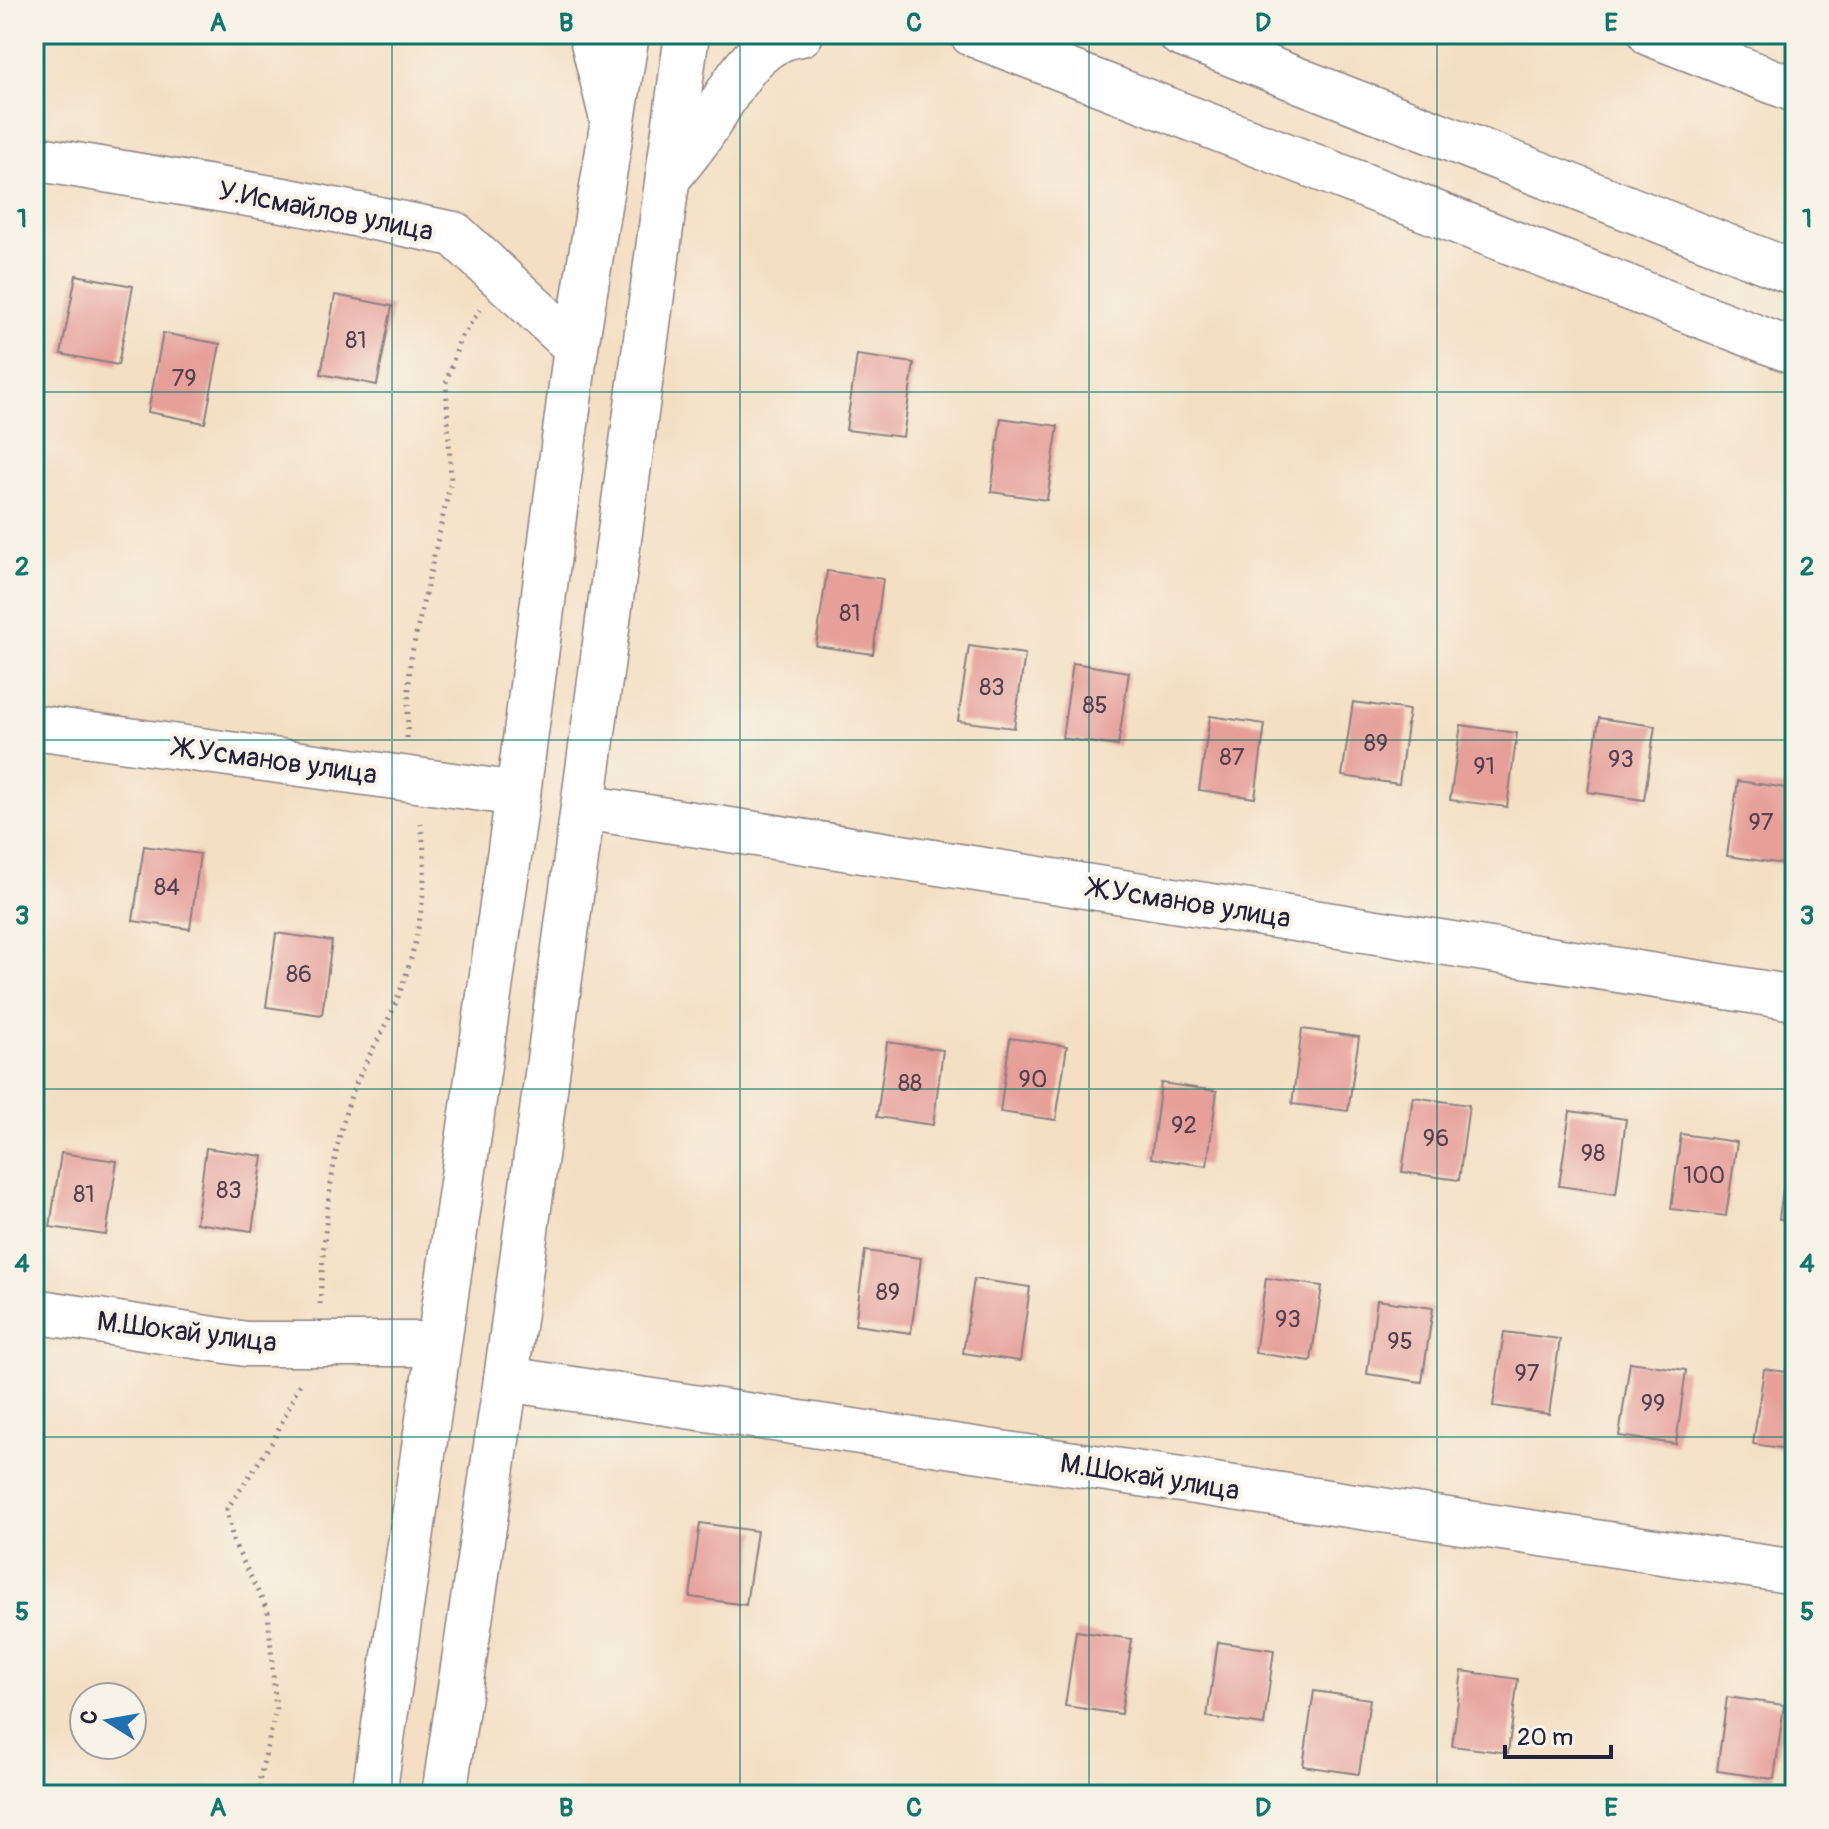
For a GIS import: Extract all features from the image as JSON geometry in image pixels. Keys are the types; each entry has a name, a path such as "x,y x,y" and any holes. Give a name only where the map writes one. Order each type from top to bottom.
{"main road":[{"path":"591,34 612,119"},
{"path":"374,1795 518,794 576,347 627,34"},
{"path":"444,1795 506,1379 687,34"},
{"path":"668,178 704,132 747,64 783,36 801,34"},
{"path":"972,34 1795,352"},
{"path":"1180,34 1795,273"},
{"path":"1651,34 1795,90"},
{"name":"У.Исмайлов улица","path":"34,158 289,201 454,234 576,347"},
{"name":"Ж.Усманов улица","path":"34,727 518,794"},
{"name":"Ж.Усманов улица","path":"584,807 1795,998"},
{"name":"М.Шокай улица","path":"34,1311 246,1344 437,1344"},
{"name":"М.Шокай улица","path":"506,1379 1795,1572"}],"path":[{"path":"256,1795 276,1710 268,1612 233,1541 227,1509 273,1441 298,1392 320,1316 325,1218 350,1099 392,1012 414,948 422,897 424,842 407,739 410,661 451,481 446,383 460,339 502,278"}],"building":[{"path":"76,275 133,286 118,365 61,354"},
{"path":"335,295 392,306 377,385 321,374"},
{"path":"163,333 220,344 205,423 148,412"},
{"path":"857,355 914,363 903,437 846,430"},
{"path":"1001,418 1058,426 1047,500 991,492"},
{"path":"827,571 883,579 873,654 816,646"},
{"path":"969,646 1025,654 1014,728 958,721"},
{"path":"1073,663 1129,672 1118,746 1062,738"},
{"path":"1353,702 1409,710 1399,784 1342,776"},
{"path":"1210,716 1265,724 1255,798 1199,790"},
{"path":"1599,718 1655,726 1644,800 1588,792"},
{"path":"1461,725 1517,733 1507,807 1450,800"},
{"path":"1738,781 1794,789 1784,864 1727,856"},
{"path":"144,846 200,854 190,929 133,921"},
{"path":"276,933 332,941 322,1015 266,1007"},
{"path":"1302,1029 1359,1037 1348,1111 1292,1104"},
{"path":"1010,1038 1067,1046 1056,1120 1000,1112"},
{"path":"887,1042 943,1050 933,1125 877,1117"},
{"path":"1161,1083 1217,1091 1207,1166 1151,1158"},
{"path":"1413,1097 1469,1105 1459,1180 1402,1172"},
{"path":"1570,1111 1626,1119 1616,1194 1559,1186"},
{"path":"1681,1134 1737,1142 1726,1216 1671,1209"},
{"path":"1789,1145 1795,1146 1795,1221 1779,1219"},
{"path":"206,1148 263,1156 252,1231 196,1223"},
{"path":"61,1153 117,1161 106,1235 50,1227"},
{"path":"865,1251 921,1258 911,1333 855,1325"},
{"path":"1266,1278 1322,1286 1311,1361 1255,1353"},
{"path":"974,1279 1030,1287 1020,1361 963,1353"},
{"path":"1377,1300 1433,1308 1422,1382 1367,1374"},
{"path":"1504,1332 1560,1339 1549,1414 1493,1406"},
{"path":"1630,1362 1686,1370 1676,1444 1619,1436"},
{"path":"1764,1369 1795,1373 1795,1450 1753,1444"},
{"path":"700,1523 757,1531 746,1605 690,1597"},
{"path":"1076,1631 1132,1639 1121,1714 1065,1706"},
{"path":"1218,1642 1274,1650 1264,1725 1207,1717"},
{"path":"1462,1671 1518,1679 1508,1753 1452,1746"},
{"path":"1314,1691 1370,1699 1359,1774 1303,1766"},
{"path":"1727,1697 1784,1705 1774,1779 1717,1771"}]}
